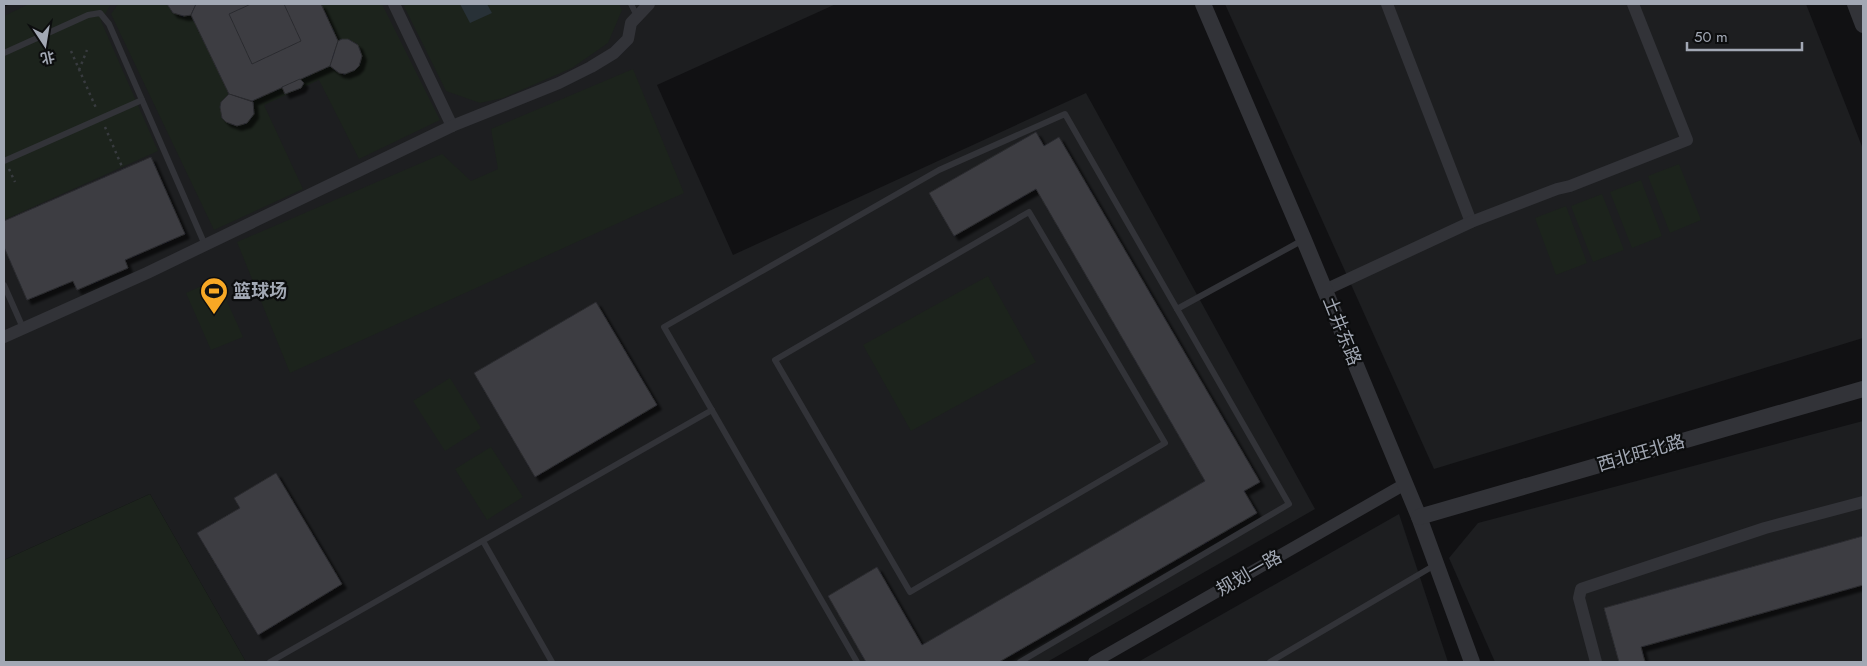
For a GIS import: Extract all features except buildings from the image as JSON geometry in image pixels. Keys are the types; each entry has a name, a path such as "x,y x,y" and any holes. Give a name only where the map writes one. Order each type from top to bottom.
{"street":[{"path":"394,4 452,126"},
{"path":"4,337 205,245 452,126 551,86 591,67 614,53 628,39 631,24 649,4"},
{"name":"土井东路","path":"1203,4 1304,240 1419,518 1472,662"},
{"path":"1387,4 1471,222"},
{"path":"1324,290 1471,222 1687,140 1633,4"},
{"path":"1855,4 1863,25"},
{"name":"西北旺北路","path":"1419,518 1863,389"},
{"name":"规划一路","path":"1094,662 1405,484"},
{"path":"1596,662 1579,598 1581,589 1765,528 1863,502"}],"lane":[{"path":"631,4 637,16"},
{"path":"4,53 88,15 100,13 108,24 205,245"},
{"path":"4,161 142,100"},
{"path":"857,662 664,327 939,170 1065,114 1289,504 1020,662"},
{"path":"1030,212 1165,444 910,592 775,360 1030,212"},
{"path":"1177,309 1304,240"},
{"path":"4,285 23,328"},
{"path":"270,662 712,410"},
{"path":"483,541 552,662"},
{"path":"1270,662 1436,565"}],"path":[{"path":"79,70 87,50"}],"shaded area":[{"path":"11,4 836,4 657,85 733,255 1086,93 1315,509 1047,662 246,662 150,494 4,560 4,7"},
{"path":"29,4 111,4 101,21 158,151 4,220 4,16"},
{"path":"118,4 382,4 440,120 359,159 319,80 264,105 303,189 214,230 111,14"},
{"path":"403,4 619,4 622,10 608,43 572,68 503,98 480,103 446,91"},
{"path":"460,4 487,4 492,13 470,23"},
{"path":"1225,4 1806,4 1863,149 1863,338 1434,469"},
{"path":"633,69 684,193 290,373 237,242 442,154 471,181 498,169 491,129"},
{"path":"1679,164 1701,220 1670,233 1648,176"},
{"path":"1641,180 1662,236 1632,248 1610,192"},
{"path":"1602,194 1624,250 1593,262 1571,206"},
{"path":"1566,206 1587,263 1556,275 1535,218"},
{"path":"988,276 1036,362 911,431 863,345"},
{"name":"篮球场","path":"217,279 243,337 211,350 186,293"},
{"path":"450,378 481,428 445,451 413,401"},
{"path":"1863,421 1863,662 1495,662 1449,558 1478,523"},
{"path":"491,447 523,497 487,520 455,469"},
{"path":"150,494 246,662 4,662 4,560"},
{"path":"1399,514 1448,662 1138,662"}],"place":[{"name":"篮球场","path":"214,315"}]}
